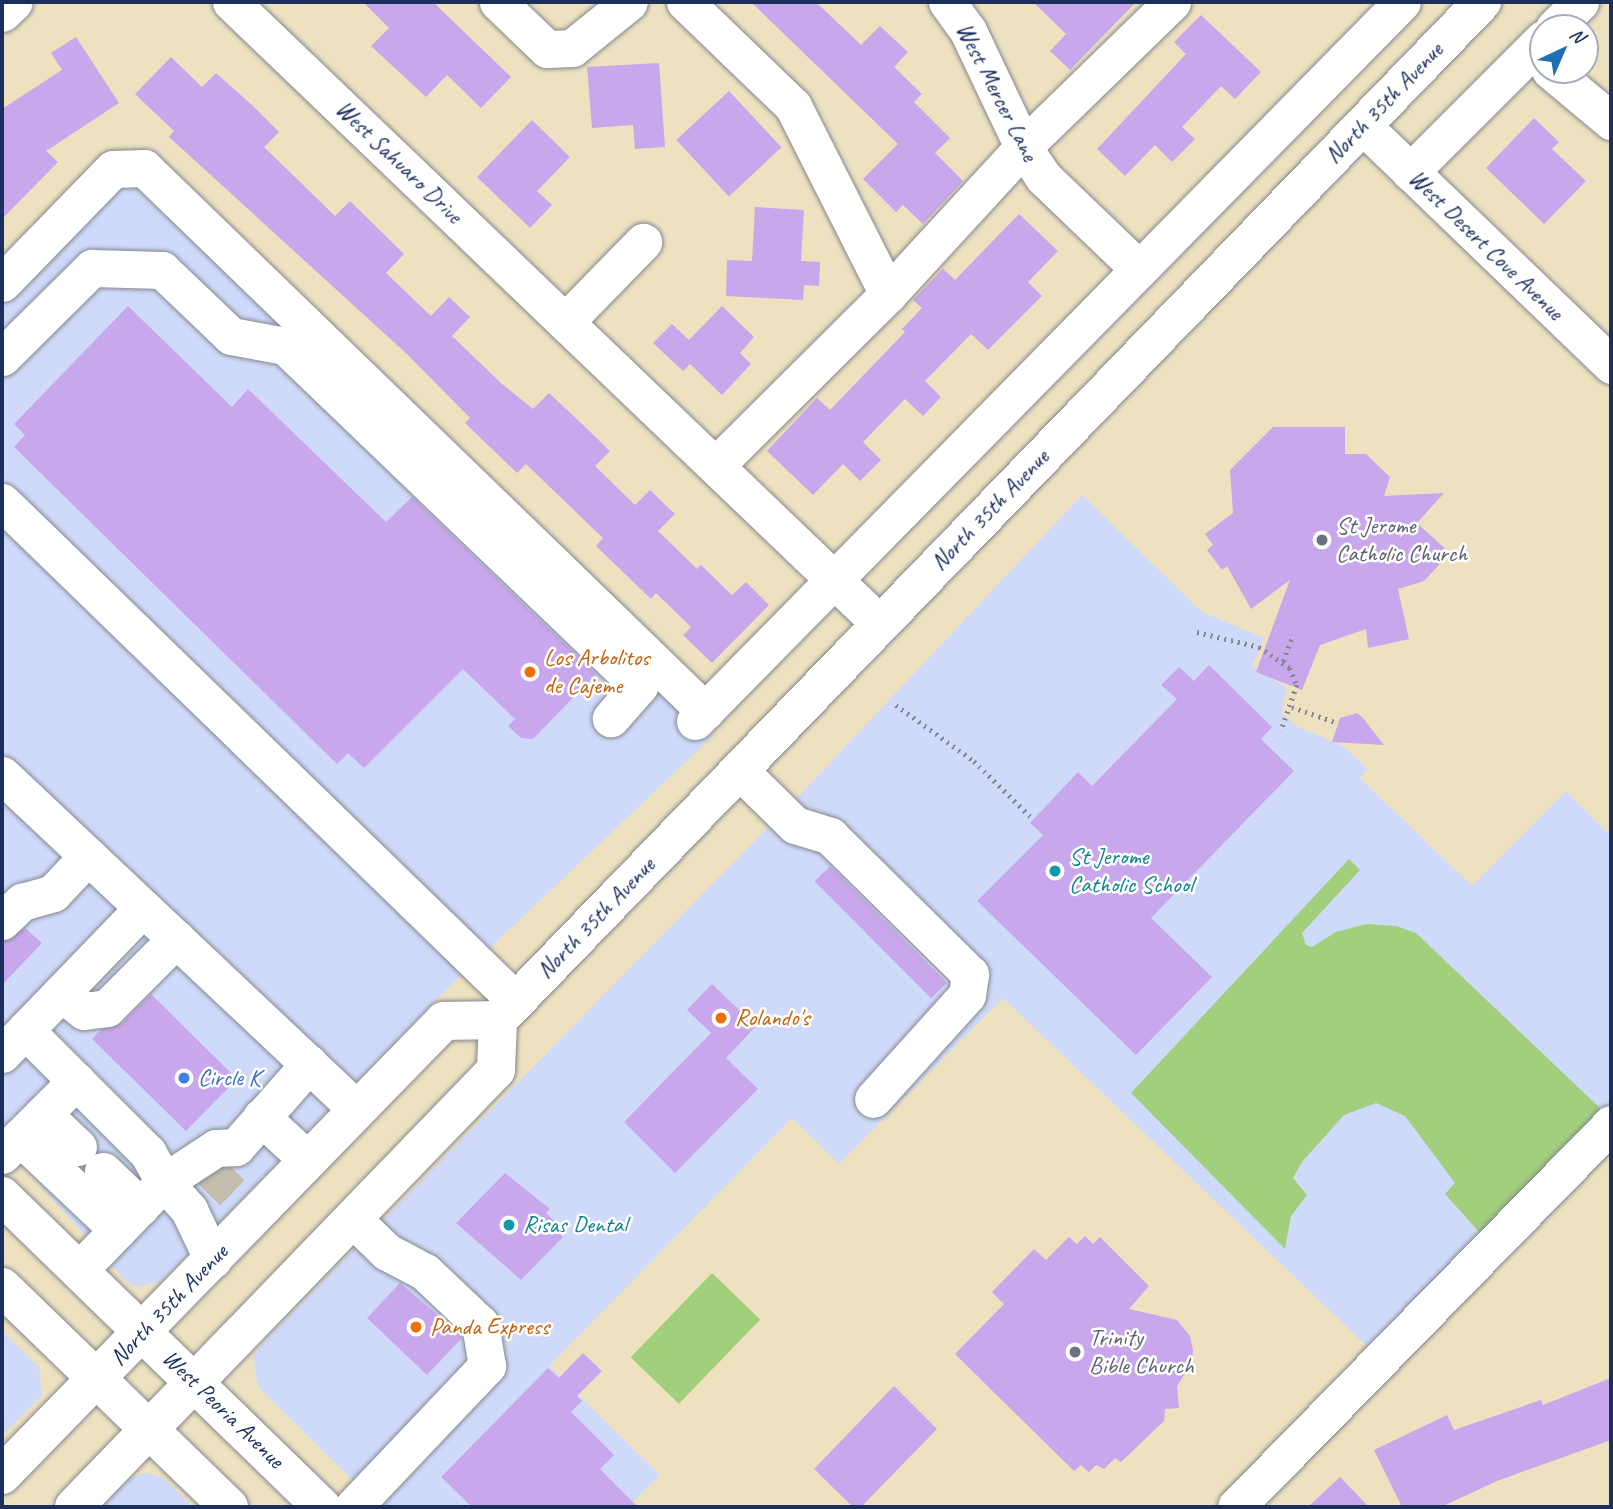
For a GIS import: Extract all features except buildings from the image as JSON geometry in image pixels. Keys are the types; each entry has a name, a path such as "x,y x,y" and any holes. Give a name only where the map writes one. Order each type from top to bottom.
{"main road":[{"name":"North 35th Avenue","path":"2,1475 444,1021 507,1010 1482,2"},
{"path":"74,1507 496,1070 507,1010"},
{"name":"West Peoria Avenue","path":"2,1196 322,1507"},
{"path":"2,1287 229,1507"}],"street":[{"path":"2,13 14,2"},
{"name":"West Sahuaro Drive","path":"231,2 880,624"},
{"path":"498,2 547,49 572,48 629,2"},
{"path":"685,2 793,106 888,293"},
{"name":"West Mercer Lane","path":"947,2 968,31 1023,147 1043,177 1139,269"},
{"path":"716,465 888,293 1023,147 1172,2"},
{"path":"2,283 113,169 144,168 700,716 1402,2"},
{"path":"1410,172 1529,65"},
{"path":"1576,84 1611,121"},
{"name":"West Desert Cove Avenue","path":"1362,125 1611,365"},
{"path":"565,322 643,242"},
{"path":"2,357 92,268 162,270 231,336 285,346 639,686 611,718"},
{"path":"2,502 507,1010"},
{"path":"739,770 795,825 830,836 970,974 967,995 873,1099"},
{"path":"2,775 357,1109"},
{"path":"2,921 22,902 53,893 88,856"},
{"path":"141,1206 148,1153 76,1081 13,1042 143,908"},
{"path":"61,993 84,1011 107,1008 176,939"},
{"path":"141,1206 216,1179 261,1117 309,1064"},
{"path":"22,1135 76,1081"},
{"path":"261,1117 308,1160"},
{"path":"1236,1507 1611,1125"},
{"path":"22,1135 91,1159 141,1206"},
{"path":"22,1135 141,1206"},
{"path":"79,1270 141,1206 216,1148 213,1260"},
{"path":"353,1219 387,1252 425,1272 480,1324 487,1366 353,1507"}],"path":[{"path":"1197,632 1259,647 1283,661 1297,685 1292,707 1281,731"},
{"path":"1283,661 1293,635"},
{"path":"896,705 974,761 1031,817"},
{"path":"1292,707 1338,723"}],"shaded area":[{"path":"113,181 134,183 713,736 447,989 171,1272 159,1282 138,1287 127,1282 2,1143 2,296"},
{"path":"1082,495 1202,612 1264,638 1252,667 1286,687 1282,713 1296,726 1344,747 1368,769 1360,778 1472,886 1566,791 1611,836 1611,1106 1373,1352 1003,998 839,1164 792,1118 549,1366 660,1475 628,1507 380,1507 258,1387 253,1357 264,1341 796,799"},
{"path":"2,1331 39,1367 42,1395 2,1436"},
{"path":"145,1473 162,1477 193,1507 102,1507 129,1479"}],"green space":[{"path":"1349,859 1360,870 1302,933 1306,945 1312,947 1336,932 1366,924 1396,926 1416,933 1601,1109 1480,1233 1445,1194 1455,1183 1405,1116 1376,1103 1344,1115 1302,1162 1293,1178 1307,1195 1291,1216 1285,1249 1131,1093"},
{"path":"712,1273 760,1320 679,1404 631,1357"}],"tunnel":[{"path":"207,1192 231,1167"}],"place":[{"name":"St Jerome Catholic Church","path":"1322,540"},
{"name":"Los Arbolitos de Cajeme","path":"530,672"},
{"name":"St Jerome Catholic School","path":"1055,871"},
{"name":"Rolando's","path":"721,1018"},
{"name":"Circle K","path":"184,1078"},
{"name":"Risas Dental","path":"509,1225"},
{"name":"Panda Express","path":"416,1327"},
{"name":"Trinity Bible Church","path":"1075,1352"}]}
